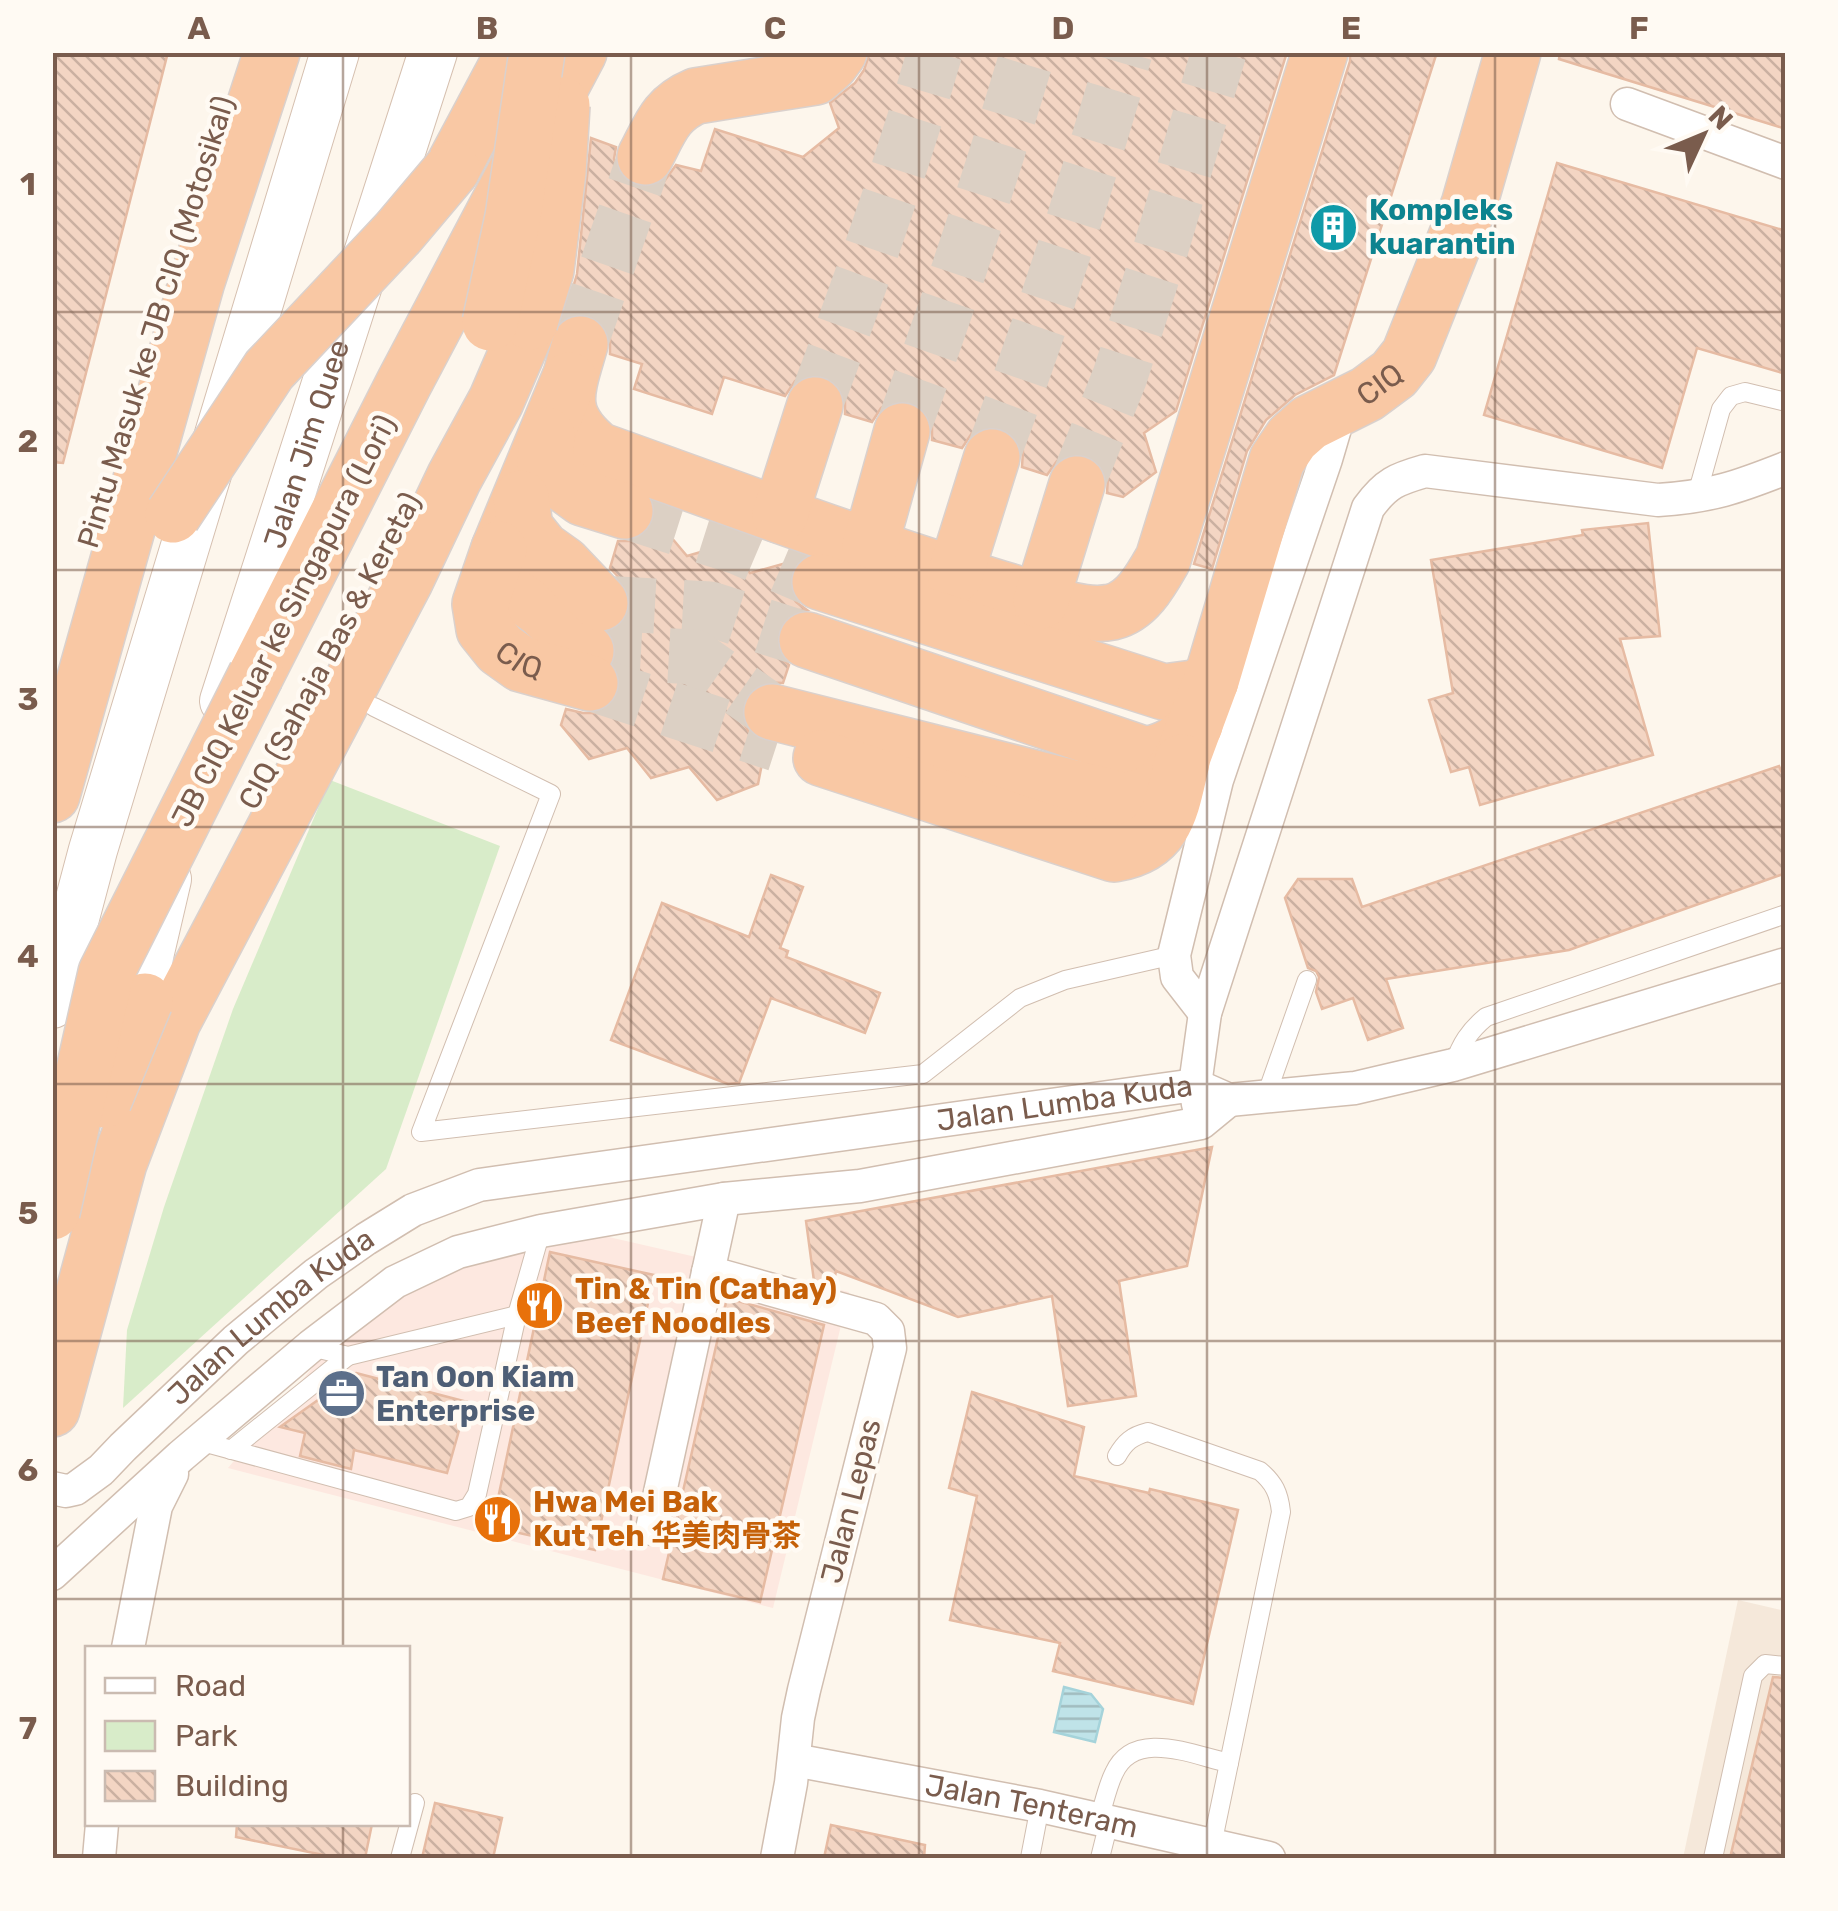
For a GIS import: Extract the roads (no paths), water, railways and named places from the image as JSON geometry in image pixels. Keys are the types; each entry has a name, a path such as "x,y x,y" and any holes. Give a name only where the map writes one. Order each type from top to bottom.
{"highway":[{"name":"Pintu Masuk ke JB CIQ (Motosikal)","path":"52,648 240,52"},
{"path":"55,784 197,281 272,52"},
{"path":"55,784 173,515 269,370 398,233 452,169 511,52"},
{"name":"CIQ (Sahaja Bas & Kereta)","path":"64,1221 145,1001 392,539 490,324 513,217 537,52"},
{"path":"52,1409 119,1163 172,1021 405,581 496,402 530,322 546,270 558,172 563,83 570,52"},
{"name":"JB CIQ Keluar ke Singapura (Lori)","path":"64,1221 106,973 396,400 579,52"},
{"path":"645,157 668,114 682,102 696,96 815,77 839,52"},
{"name":"CIQ","path":"520,498 526,528 542,548 563,564 592,646 519,594 503,573 498,549 575,361 567,406 570,418 598,450 955,575 1088,614 1115,611 1134,600 1150,582 1162,559 1320,52"},
{"name":"CIQ","path":"775,728 1125,801 1145,796 1163,785 1196,722 1277,460 1292,438 1309,424 1367,394 1394,374 1409,355 1469,204 1513,52"},
{"path":"780,515 815,404"},
{"path":"870,546 902,431"},
{"path":"547,435 546,462 561,482 583,498 625,511"},
{"path":"955,575 992,458"},
{"path":"1041,601 1077,484"},
{"path":"806,640 1146,755 1166,751 1184,739 1196,722 1194,688 1164,692 820,582"}],"main road":[{"path":"52,1004 93,850 335,52"},
{"name":"Jalan Jim Quee","path":"52,1361 64,1221 168,873 433,52"},
{"path":"52,1186 75,1200 64,1221"}],"street":[{"path":"1627,104 1786,163"},
{"path":"1205,1012 1177,977 1174,955 1217,780 1340,408"},
{"path":"1201,1124 1195,1085 1205,1012 1368,508 1382,489 1400,478 1425,471 1642,499 1696,498 1731,490 1786,468"},
{"path":"1229,1100 1355,1088 1453,1065 1786,964"},
{"name":"Jalan Lumba Kuda","path":"52,1488 76,1490 101,1470 236,1340 316,1274 414,1210 478,1185 1195,1085 1229,1100 1201,1124 860,1186 724,1199 540,1231 458,1252 396,1282 310,1346 52,1574"},
{"path":"652,1529 724,1199"},
{"name":"Jalan Lepas","path":"708,1272 876,1319 888,1331 890,1348 798,1718 777,1858"},
{"name":"Jalan Lumba Kuda","path":"128,1646 156,1506 190,1449"},
{"name":"Jalan Tenteram","path":"794,1760 1040,1806 1269,1858"},
{"path":"99,1858 102,1826"}],"lane":[{"path":"1696,498 1721,408 1731,396 1745,392 1786,402"},
{"path":"374,708 551,794 421,1132 923,1074 1020,998 1065,980 1174,955"},
{"path":"1453,1065 1461,1044 1486,1016 1786,914"},
{"path":"1266,1096 1307,980"},
{"path":"190,1449 231,1450 456,1511 469,1507 477,1494 517,1314 540,1231"},
{"path":"231,1450 348,1356 517,1314"},
{"path":"310,1346 348,1356"},
{"path":"1117,1456 1124,1443 1148,1432 1260,1471 1279,1495 1281,1512 1212,1845"},
{"path":"1713,1858 1754,1676 1764,1664 1786,1666"},
{"path":"1100,1858 1114,1772 1125,1757 1138,1748 1155,1746 1228,1763"},
{"path":"410,1819 414,1803"},
{"path":"1030,1858 1040,1806"},
{"path":"400,1858 408,1826"}],"water":[{"path":"1064,1687 1091,1694 1103,1709 1095,1742 1054,1732"}],"tunnel":[{"path":"815,405 878,230 935,52"},
{"path":"902,431 968,243 1028,52"},
{"path":"992,457 1062,256 1125,52"},
{"path":"1077,484 1120,376 1219,52"},
{"path":"580,344 645,157"},
{"path":"625,511 738,547 820,582"},
{"path":"600,603 710,609 807,640"},
{"path":"586,651 694,657 772,712"},
{"path":"590,683 777,744"}],"place":[{"name":"Kompleks kuarantin","path":"1334,227"},
{"name":"Tin & Tin (Cathay) Beef Noodles","path":"540,1306"},
{"name":"Tan Oon Kiam Enterprise","path":"341,1394"},
{"name":"Hwa Mei Bak Kut Teh 华美肉骨茶","path":"498,1519"}]}
